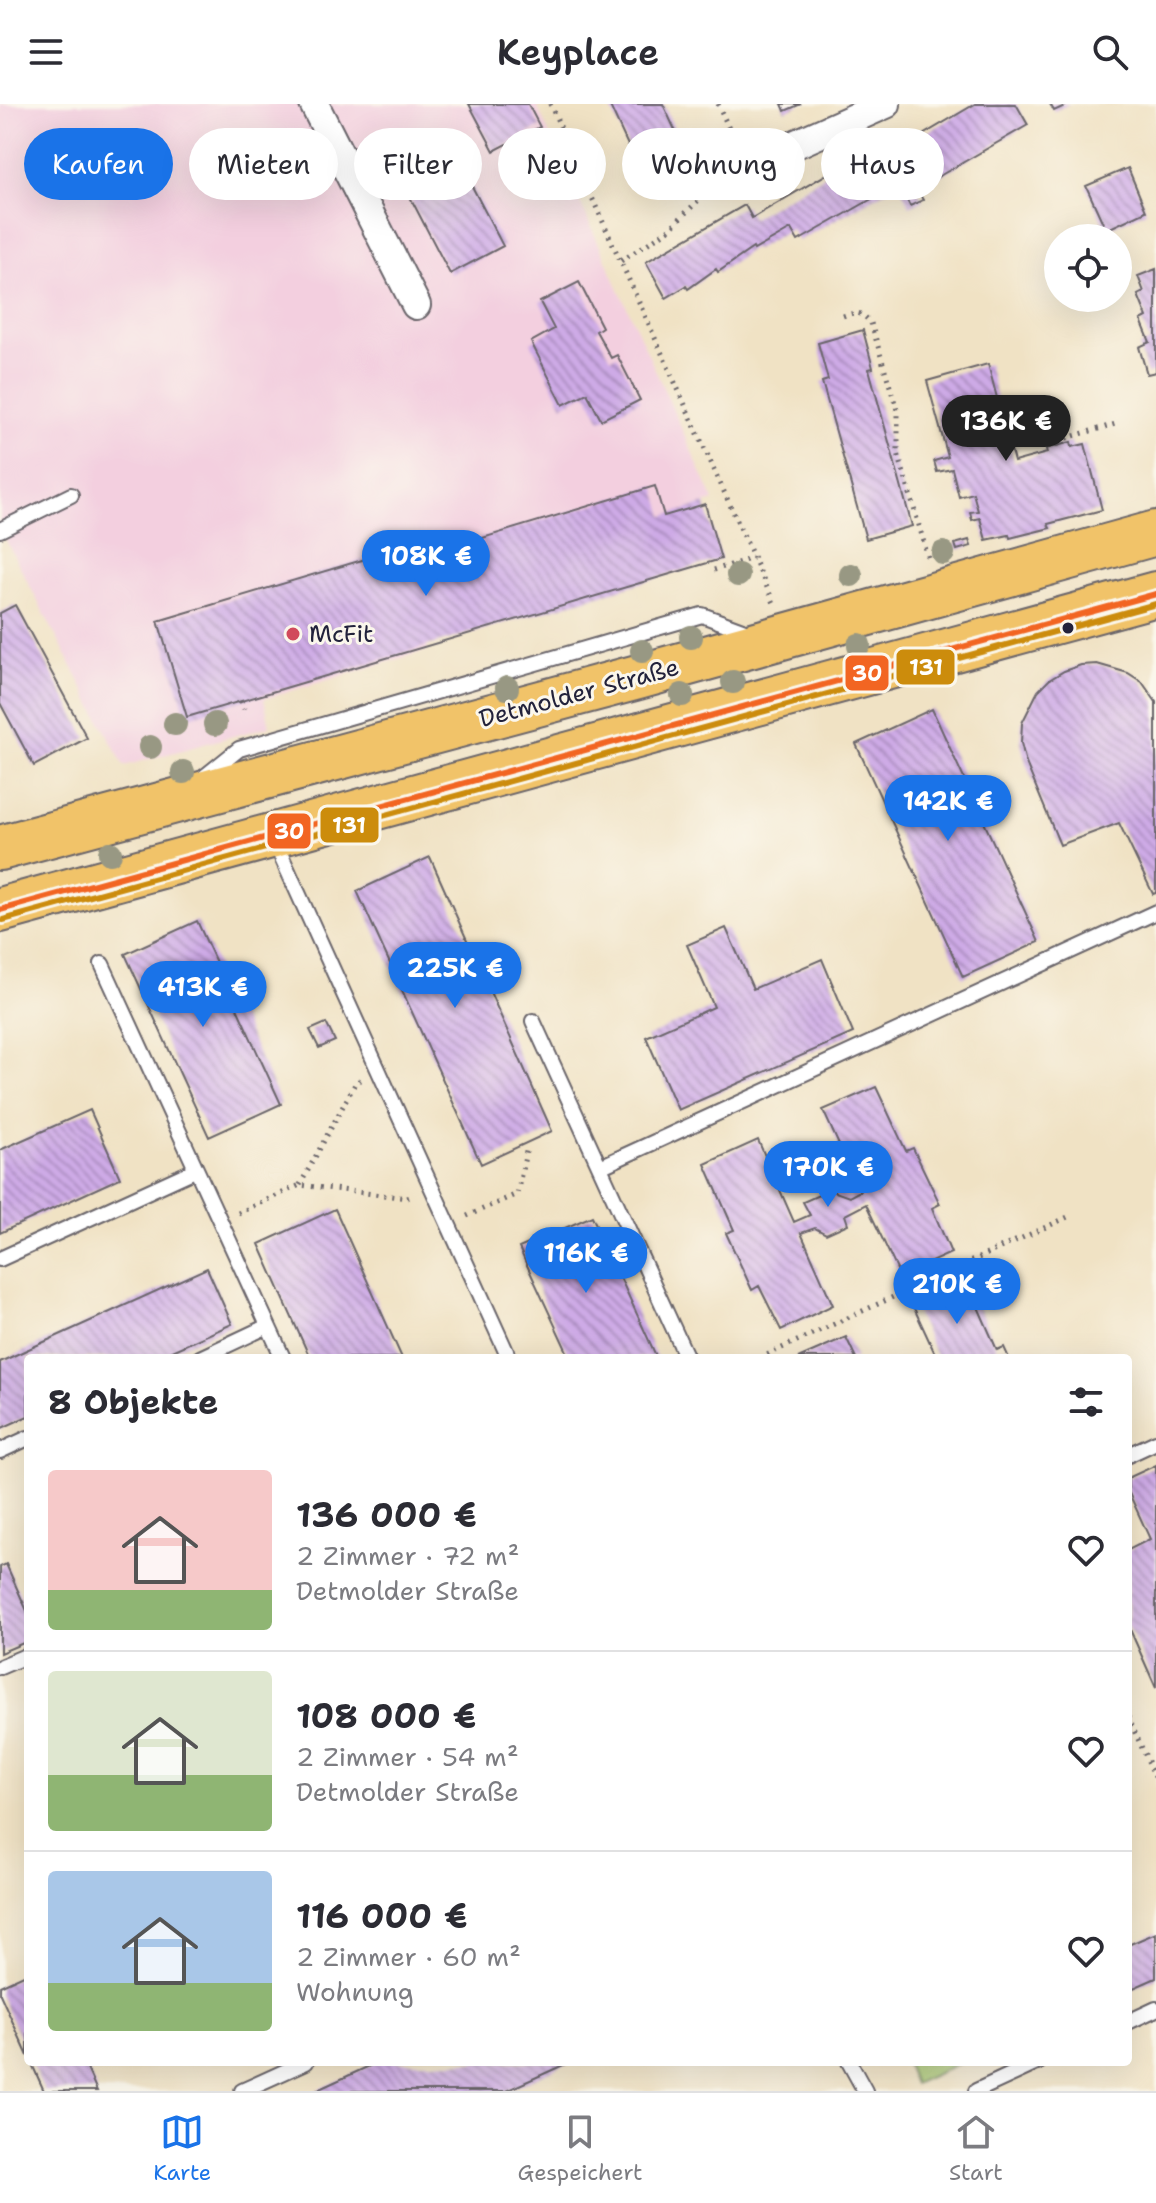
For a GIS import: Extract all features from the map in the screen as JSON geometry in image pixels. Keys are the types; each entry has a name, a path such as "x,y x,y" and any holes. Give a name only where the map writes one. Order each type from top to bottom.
{"main road":[{"name":"Detmolder Straße","path":"0,848 257,779 774,627 1156,533"},
{"path":"0,910 1156,594"},
{"path":"257,779 272,836"}],"street":[{"path":"314,104 416,305"},
{"path":"805,140 886,104"}],"lane":[{"path":"0,530 71,495"},
{"path":"174,801 239,749 702,615 774,627"},
{"path":"272,836 507,1354"},
{"path":"600,1167 1156,912"},
{"path":"102,964 281,1354"},
{"path":"533,1021 685,1354"},
{"path":"0,1259 195,1170"},
{"path":"208,1354 268,1326"},
{"path":"0,1451 24,1440"},
{"path":"1132,1453 1156,1442"},
{"path":"0,1667 24,1657"},
{"path":"1132,2020 1156,2009"},
{"path":"242,2091 297,2066"},
{"path":"851,2066 865,2091"},
{"path":"976,2091 1030,2066"}],"path":[{"path":"550,104 753,558 774,627"},
{"path":"718,104 724,128"},
{"path":"621,261 668,230 702,200"},
{"path":"843,316 855,311 863,313 871,323 898,413 898,453 933,572"},
{"path":"1043,434 1057,443 1119,423"},
{"path":"714,570 753,558"},
{"path":"241,701 244,709"},
{"path":"300,1185 355,1084 376,1066"},
{"path":"448,1225 517,1194 527,1147"},
{"path":"219,1221 300,1185 407,1198 432,1189"},
{"path":"769,1354 1070,1216"},
{"path":"1132,1726 1156,1779"}],"shaded area":[{"path":"0,104 536,104 547,128 498,128 498,200 579,200 714,501 412,592 428,650 264,699 270,726 124,766 0,529"}],"green space":[{"path":"907,2066 953,2066 914,2084"}],"building":[{"path":"469,104 528,104 540,127 498,128 498,149 494,151"},
{"path":"609,104 663,104 674,128 622,128 622,132"},
{"path":"782,104 801,104 785,111"},
{"path":"975,104 1016,104 1028,125 944,173 944,128 934,128"},
{"path":"1050,104 1069,104 1054,111"},
{"path":"1128,168 1146,211 1119,224 1103,224 1086,186"},
{"path":"821,178 821,200 870,200 798,241 791,229 753,248 718,272 716,269 688,289 686,286 666,298 646,262 745,205 752,218 783,200 805,200 805,187"},
{"path":"412,200 479,200 503,246 450,274"},
{"path":"907,200 923,200 910,206"},
{"path":"1156,269 1156,372 1147,374 1139,347 1150,342 1141,320 1147,317 1138,295 1144,292 1138,276"},
{"path":"579,282 602,327 596,331 611,358 617,355 640,400 601,420 587,393 563,405 531,342 554,329 540,302"},
{"path":"863,330 873,368 869,369 912,526 866,539 822,382 828,380 818,343"},
{"path":"988,364 1014,462 1047,453 1046,449 1071,442 1072,447 1085,444 1102,510 1048,524 1050,528 1010,538 1009,535 986,540 980,518 972,520 970,512 978,511 973,493 959,497 952,469 937,472 934,461 948,457 927,381"},
{"path":"655,486 664,516 705,504 721,559 187,717 158,621 399,549 403,562"},
{"path":"969,540 971,546 957,550 955,544"},
{"path":"15,605 87,738 34,766 0,703 0,613"},
{"path":"1097,664 1128,673 1142,682 1156,702 1156,893 1153,894 1119,823 1060,845 1026,763 1021,743 1022,723 1038,691 1064,671"},
{"path":"932,709 1039,942 963,977 856,744"},
{"path":"430,857 552,1131 481,1164 357,891"},
{"path":"197,921 281,1104 209,1137 125,954"},
{"path":"726,928 753,989 822,959 853,1033 678,1110 646,1037 714,1007 687,945"},
{"path":"326,1023 335,1041 319,1048 310,1030"},
{"path":"876,1087 906,1151 913,1148 940,1204 932,1208 951,1253 900,1276 866,1204 845,1215 848,1224 826,1234 815,1228 801,1233 833,1305 781,1330 759,1286 752,1290 726,1233 734,1230 705,1164 758,1140 794,1222 810,1215 803,1202 830,1190 849,1197 860,1191 823,1110"},
{"path":"90,1110 120,1178 0,1233 0,1150"},
{"path":"335,1209 400,1354 308,1354 259,1244"},
{"path":"592,1216 655,1354 568,1354 519,1248"},
{"path":"207,1268 232,1324 165,1354 24,1354 24,1418 0,1429 0,1362"},
{"path":"967,1282 997,1350 1004,1347 1007,1354 935,1354 913,1306"},
{"path":"846,1337 854,1354 807,1354"},
{"path":"1156,1465 1156,1688 1132,1634 1132,1548 1150,1539 1132,1500 1132,1476"},
{"path":"6,1564 24,1604 24,1643 0,1653 0,1567"},
{"path":"1156,1933 1156,1978 1132,1989 1132,1943"},
{"path":"24,1975 24,2047 0,1994 0,1986"},
{"path":"33,2066 86,2066 97,2091 44,2091"},
{"path":"369,2066 561,2066 506,2091 315,2091"}],"transit line":[{"name":"30","path":"0,910 1156,594"},
{"name":"131","path":"3,920 1156,604"}],"place":[{"name":"McFit","path":"293,634"}]}
